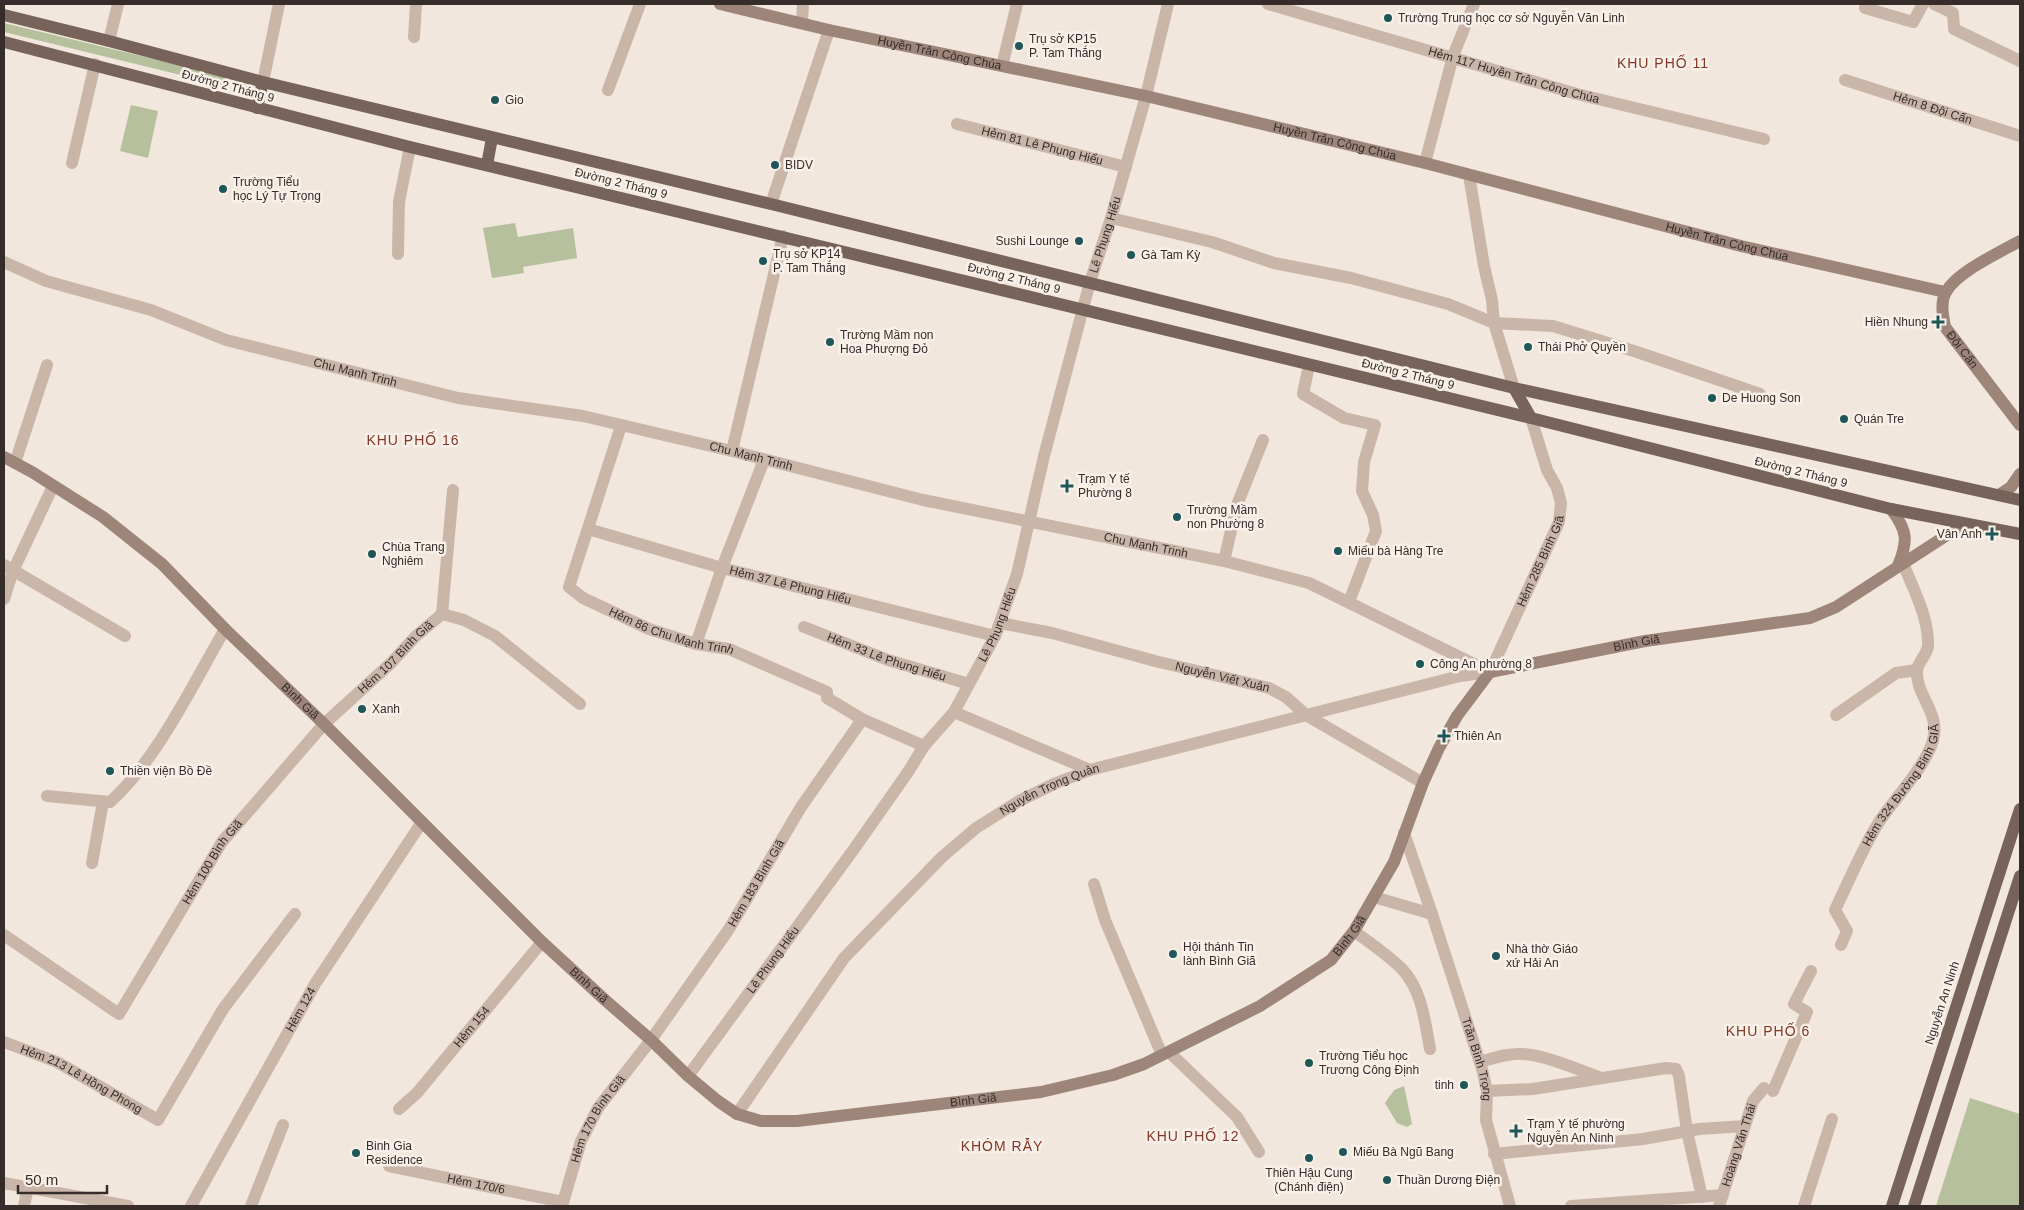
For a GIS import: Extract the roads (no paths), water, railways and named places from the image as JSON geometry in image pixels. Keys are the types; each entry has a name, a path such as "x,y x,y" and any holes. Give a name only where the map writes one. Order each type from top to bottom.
{"main road":[{"name":"Đường 2 Tháng 9","path":"4,15 263,82 1090,282 1514,388 2020,500"},
{"name":"Đường 2 Tháng 9","path":"4,42 410,147 1530,418 1891,509 2020,534"},
{"path":"257,108 263,82"},
{"path":"487,165 492,138"},
{"path":"1514,388 1530,418"},
{"name":"Nguyễn An Ninh","path":"1892,1206 2020,809"},
{"path":"1914,1206 2020,876"},
{"path":"1900,1181 1920,1187"}],"street":[{"path":"109,41 118,4"},
{"path":"263,82 279,4"},
{"path":"414,38 416,4"},
{"path":"608,90 640,4"},
{"name":"Huyền Trân Công Chúa","path":"720,4 802,22 829,30 1146,96 1425,163 1741,246 1945,292"},
{"path":"802,22 803,4"},
{"path":"1002,66 1017,4"},
{"name":"Lê Phụng Hiểu","path":"688,1076 859,842 924,746 954,712 995,636 1017,574 1044,456 1090,282 1112,218 1146,96 1168,4"},
{"name":"Hẻm 117 Huyền Trân Công Chúa","path":"1268,4 1453,56 1577,94 1764,139"},
{"path":"1425,163 1453,56 1474,4"},
{"path":"1866,4 1865,8 1913,22 1923,4"},
{"path":"1934,4 1954,13 1954,29 2020,61"},
{"path":"771,204 829,30"},
{"path":"72,163 95,64"},
{"name":"Hẻm 8 Đội Cấn","path":"1845,80 2020,136"},
{"name":"Hẻm 81 Lê Phụng Hiểu","path":"957,124 1126,166"},
{"path":"398,254 399,202 410,147"},
{"path":"1469,175 1484,266 1492,300 1494,323 1514,388"},
{"path":"1112,218 1212,242 1274,262 1351,278 1448,304 1494,323 1553,326 1637,352 1760,394"},
{"path":"732,451 782,236"},
{"path":"1945,292 1957,280 1978,265 2020,241"},
{"name":"Chu Mạnh Trinh","path":"4,262 46,281 151,310 226,340 458,398 583,416 732,451 923,500 1224,560 1309,583 1490,672"},
{"name":"Đội Cấn","path":"1945,292 1942,310 1945,327 2020,425"},
{"path":"16,463 47,365"},
{"path":"1309,365 1303,394 1344,418 1375,425 1364,462 1362,491 1373,515 1376,531 1349,602"},
{"name":"Hẻm 285 Bình Giã","path":"1490,672 1560,522 1561,503 1557,488 1547,470 1530,418"},
{"name":"Hẻm 86 Chu Mạnh Trinh","path":"621,426 569,587 583,598 649,629 696,644 729,649 765,664 827,692 827,698 862,719 924,746"},
{"path":"1224,560 1236,504 1263,440"},
{"name":"Bình Giã","path":"4,457 103,517 162,564 225,629 324,724 542,942 651,1040 688,1076 718,1101 737,1114 761,1121 796,1121 1041,1092 1113,1075 1144,1064 1260,1006 1331,960 1354,930 1394,862 1438,748 1457,716 1490,672 1645,641 1810,618 1836,607 1964,524"},
{"path":"696,644 722,568 764,460"},
{"path":"1999,495 2011,487 2020,474"},
{"path":"4,599 8,568 53,486"},
{"name":"Hẻm 107 Bình Giã","path":"324,724 391,663 416,636 442,614 452,516 452,490"},
{"path":"1836,715 1896,673 1917,670 1928,649 1927,626 1900,564 1906,537 1902,523 1891,509"},
{"name":"Hẻm 37 Lê Phụng Hiểu","path":"588,529 722,568 995,636"},
{"path":"8,568 125,636"},
{"path":"442,614 464,620 495,636 580,704"},
{"name":"Nguyễn Viết Xuân","path":"1000,624 1052,633 1155,661 1270,688 1286,697 1306,715 1423,783"},
{"name":"Hẻm 33 Lê Phụng Hiểu","path":"804,627 888,660 969,684"},
{"path":"47,796 110,802 124,789 159,742 225,629"},
{"name":"Hẻm 324 Đường Binh GIÃ","path":"1842,945 1847,931 1835,910 1878,824 1894,800 1919,769 1934,739 1936,726 1932,712 1921,689 1917,670"},
{"name":"Nguyễn Trọng Quản","path":"737,1114 844,958 942,857 976,828 1020,801 1056,783 1090,770 1460,676 1490,672"},
{"path":"954,712 1090,770"},
{"name":"Hẻm 100 Bình Giã","path":"4,935 119,1014 222,842 324,724"},
{"name":"Hẻm 183 Bình Giã","path":"651,1040 729,929 801,807 859,724"},
{"path":"92,863 103,802"},
{"name":"Hẻm 124","path":"191,1206 315,984 422,822"},
{"name":"Trần Bình Trọng","path":"1404,833 1480,1062 1487,1091 1486,1120 1510,1206"},
{"path":"1094,884 1105,920 1166,1053 1238,1117 1259,1152"},
{"path":"1374,897 1432,914"},
{"name":"Hẻm 213 Lê Hồng Phong","path":"4,1042 56,1062 158,1120 223,1009 295,914"},
{"path":"1354,930 1403,970 1417,993 1430,1049"},
{"name":"Hẻm 154","path":"399,1109 417,1093 542,942"},
{"name":"Hoàng Văn Thái","path":"1721,1201 1753,1101 1768,1090 1807,1012 1794,1004 1811,971"},
{"name":"Hẻm 170 Bình Giã","path":"562,1204 581,1141 598,1108 651,1040"},
{"path":"1480,1062 1507,1055 1523,1054 1539,1057 1604,1079"},
{"path":"1487,1091 1533,1089 1666,1068 1676,1069 1679,1076 1687,1131 1702,1197"},
{"path":"1804,1206 1832,1119"},
{"path":"251,1206 283,1125"},
{"path":"1494,1154 1643,1139 1687,1131 1745,1126"},
{"name":"Hẻm 170/6","path":"389,1166 562,1204"},
{"path":"4,1183 128,1206"},
{"path":"24,1206 28,1187"},
{"path":"1571,1206 1702,1197 1721,1201"}],"place":[{"name":"Trường Trung học cơ sở Nguyễn Văn Linh","path":"1388,18"},
{"name":"Trụ sở KP15 P. Tam Thắng","path":"1019,46"},
{"name":"Gio","path":"495,100"},
{"name":"BIDV","path":"775,165"},
{"name":"Trường Tiểu học Lý Tự Trọng","path":"223,189"},
{"name":"Sushi Lounge","path":"1079,241"},
{"name":"Gà Tam Kỳ","path":"1131,255"},
{"name":"Trụ sở KP14 P. Tam Thắng","path":"763,261"},
{"name":"Hiền Nhung","path":"1938,322"},
{"name":"Trường Mầm non Hoa Phượng Đỏ","path":"830,342"},
{"name":"Thái Phở Quyền","path":"1528,347"},
{"name":"De Huong Son","path":"1712,398"},
{"name":"Quán Tre","path":"1844,419"},
{"name":"Trạm Y tế Phường 8","path":"1067,486"},
{"name":"Trường Mầm non Phường 8","path":"1177,517"},
{"name":"Vân Anh","path":"1992,534"},
{"name":"Miếu bà Hàng Tre","path":"1338,551"},
{"name":"Chùa Trang Nghiêm","path":"372,554"},
{"name":"Công An phường 8","path":"1420,664"},
{"name":"Xanh","path":"362,709"},
{"name":"Thiên An","path":"1444,736"},
{"name":"Thiền viện Bồ Đề","path":"110,771"},
{"name":"Hội thánh Tin lành Bình Giã","path":"1173,954"},
{"name":"Nhà thờ Giáo xứ Hải An","path":"1496,956"},
{"name":"Trường Tiểu học Trương Công Định","path":"1309,1063"},
{"name":"tinh","path":"1464,1085"},
{"name":"Trạm Y tế phường Nguyễn An Ninh","path":"1516,1131"},
{"name":"Miếu Bà Ngũ Bang","path":"1343,1152"},
{"name":"Binh Gia Residence","path":"356,1153"},
{"name":"Thiên Hậu Cung (Chánh điện)","path":"1309,1158"},
{"name":"Thuần Dương Điện","path":"1387,1180"}],"district":[{"name":"KHU PHỐ 11","path":"1663,63"},
{"name":"KHU PHỐ 16","path":"413,440"},
{"name":"KHU PHỐ 6","path":"1768,1031"},
{"name":"KHU PHỐ 12","path":"1193,1136"},
{"name":"KHÓM RẪY","path":"1002,1146"}]}
